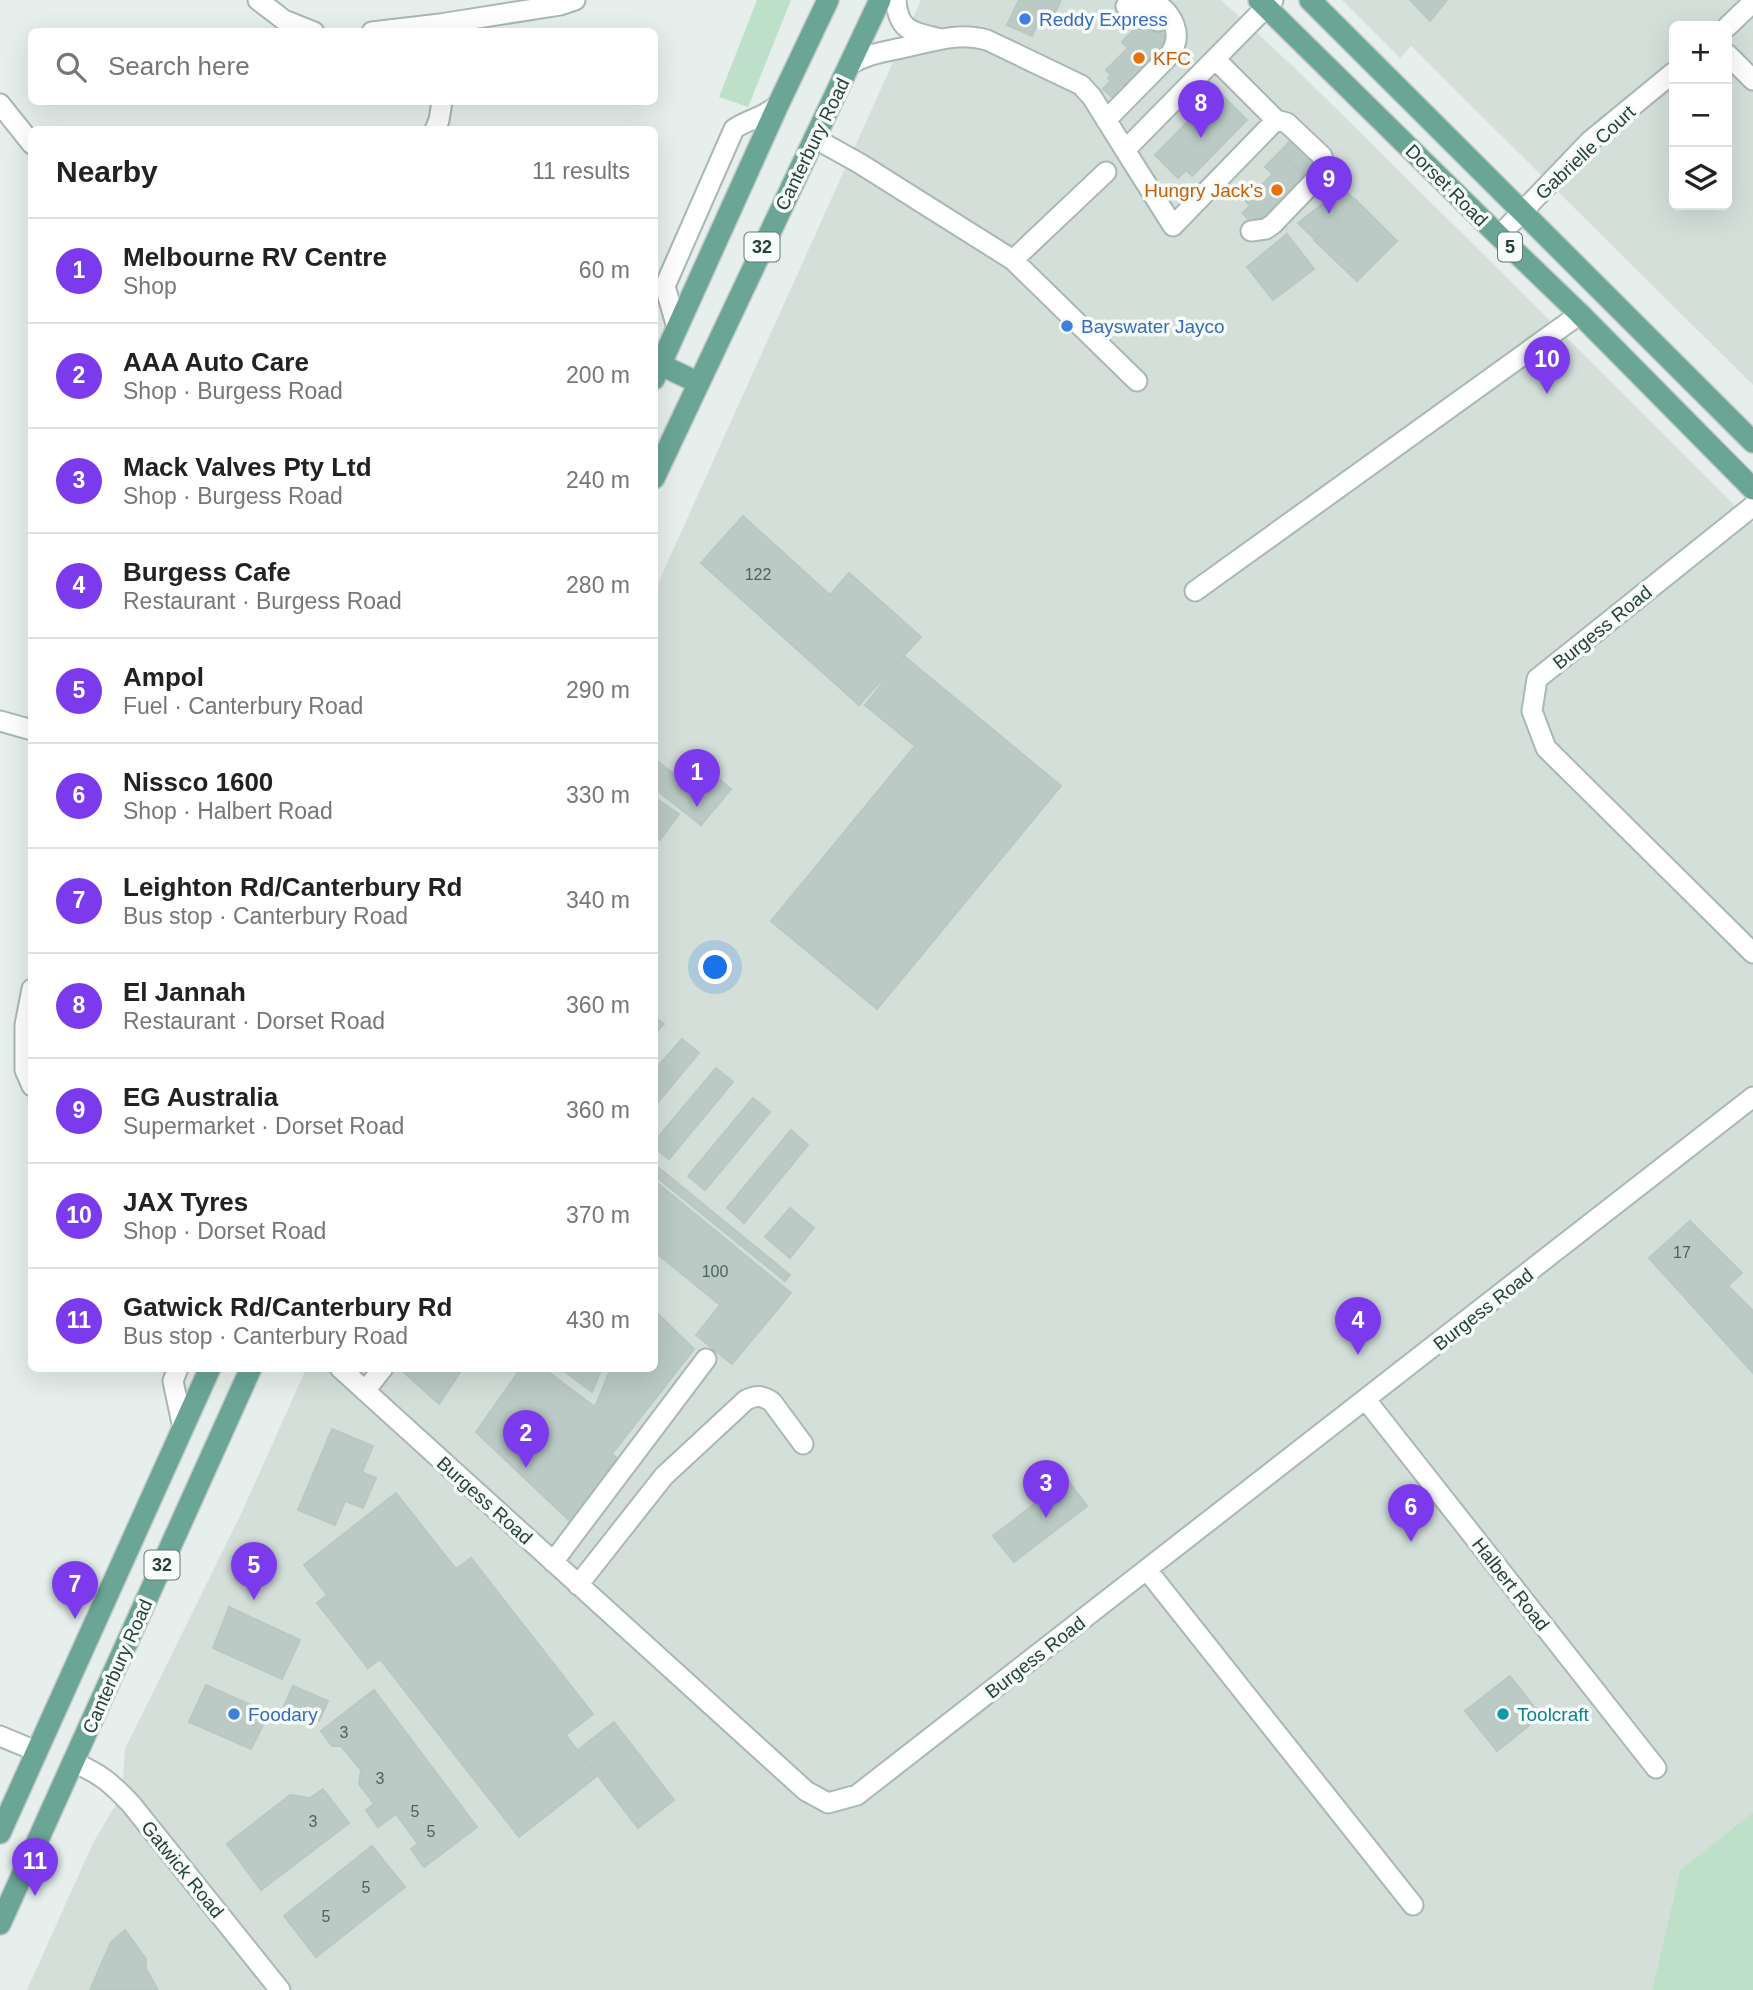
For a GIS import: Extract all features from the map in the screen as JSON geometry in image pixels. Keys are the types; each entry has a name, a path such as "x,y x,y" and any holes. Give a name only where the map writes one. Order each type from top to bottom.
{"main road":[{"name":"32","path":"658,367 828,0"},
{"name":"Canterbury Road","path":"658,470 880,0"},
{"name":"Dorset Road","path":"1310,0 1753,442"},
{"name":"Dorset Road","path":"1266,2 1753,489"},
{"path":"658,369 699,383"},
{"name":"Canterbury Road","path":"0,1833 208,1372"},
{"name":"Canterbury Road","path":"0,1924 249,1372"},
{"path":"36,1751 73,1762"}],"street":[{"path":"258,0 284,20 304,28"},
{"path":"440,28 575,0"},
{"path":"896,0 897,11 904,27 913,33 938,38"},
{"path":"1106,120 1174,48 1176,34 1172,18 1166,10 1151,0"},
{"path":"1125,149 1215,59 1266,2"},
{"path":"1732,22 1753,2"},
{"path":"1130,3 1148,11 1169,32 1175,43"},
{"path":"849,65 876,52 938,38 973,36 1068,78 1090,94 1173,226 1276,120"},
{"path":"1215,59 1276,120 1287,123 1322,156 1324,164 1322,173 1273,224 1258,232 1251,231"},
{"path":"1732,59 1753,80"},
{"name":"Gabrielle Court","path":"1499,236 1590,141 1669,76"},
{"path":"0,104 28,139"},
{"path":"437,126 442,105"},
{"path":"658,299 734,129 747,120 766,115 778,105"},
{"path":"814,138 859,163 1013,260 1137,381"},
{"path":"1013,260 1106,172"},
{"path":"664,286 677,328"},
{"path":"1195,591 1580,314"},
{"name":"Burgess Road","path":"1753,506 1537,679 1532,711 1546,748 1753,953"},
{"path":"0,721 28,729"},
{"path":"28,1010 25,1025 25,1070 28,1077"},
{"name":"Burgess Road","path":"344,1372 806,1791 828,1803 857,1795 1753,1097"},
{"path":"553,1562 706,1359"},
{"path":"176,1372 173,1381 183,1428"},
{"path":"365,1391 380,1372"},
{"path":"578,1585 664,1476 746,1399 754,1395 772,1402 803,1444"},
{"name":"Halbert Road","path":"1366,1400 1656,1768"},
{"path":"1147,1570 1413,1905"},
{"path":"0,1736 36,1751"},
{"name":"Gatwick Road","path":"73,1762 111,1782 131,1804 280,1990"}],"shaded area":[{"path":"921,0 1221,0 1298,71 1753,524 1753,1812 1680,1870 1652,1990 27,1990 93,1843 122,1794 125,1749 241,1514 305,1372 658,1372 658,583"},
{"path":"1342,0 1753,0 1753,385 1411,46 1400,58"}],"green space":[{"path":"757,0 791,0 748,107 719,97"},
{"path":"1753,1812 1753,1990 1652,1990 1680,1870"}],"building":[{"name":"Reddy Express","path":"1019,0 1061,0 1055,13 1044,9 1032,36 1007,25"},
{"path":"1410,0 1447,0 1430,21"},
{"name":"KFC","path":"1146,17 1170,40 1128,91 1122,85 1112,97 1103,89 1111,81 1108,78 1111,75 1106,70 1128,48 1122,42"},
{"path":"1218,91 1247,120 1192,176 1186,170 1178,178 1155,155"},
{"path":"1293,138 1320,156 1314,162 1306,155 1315,164 1308,170 1311,173 1307,178 1289,161 1275,176 1265,167"},
{"name":"Hungry Jack's","path":"1287,159 1308,179 1266,222 1260,216 1253,224 1242,213 1250,206 1246,201"},
{"path":"1343,188 1358,204 1319,243 1298,223"},
{"path":"1355,199 1397,241 1357,281 1314,240"},
{"path":"1287,234 1314,269 1273,300 1247,267"},
{"path":"743,516 830,595 849,573 921,637 859,705 701,563"},
{"path":"904,656 1061,786 877,1009 771,921 915,746 865,705"},
{"path":"692,756 731,789 701,825 658,791 658,762 674,774"},
{"path":"658,800 679,814 660,840 658,839"},
{"path":"658,1019 664,1024 658,1031"},
{"path":"682,1039 699,1053 658,1102 658,1066"},
{"path":"716,1068 733,1082 669,1159 658,1150 658,1137"},
{"path":"753,1098 770,1112 705,1190 688,1176"},
{"path":"791,1130 808,1145 744,1223 727,1208"},
{"path":"658,1167 790,1275 785,1281 658,1178"},
{"path":"658,1183 791,1293 732,1364 696,1335 720,1305 658,1254"},
{"path":"790,1208 814,1228 790,1258 765,1237"},
{"path":"1690,1221 1742,1273 1728,1286 1753,1311 1753,1373 1649,1258"},
{"path":"658,1314 694,1349 612,1454 621,1462 572,1523 476,1432 518,1372 548,1372 595,1407 609,1372 658,1372"},
{"path":"403,1372 460,1372 439,1404"},
{"path":"565,1372 600,1372 592,1392"},
{"path":"332,1429 373,1446 362,1472 376,1478 363,1508 345,1501 335,1525 298,1510"},
{"path":"1067,1479 1087,1506 1014,1562 993,1536"},
{"path":"396,1493 456,1569 471,1558 593,1714 566,1735 597,1776 519,1837 380,1659 368,1668 317,1603 327,1595 304,1565"},
{"path":"229,1607 300,1640 282,1679 213,1648"},
{"name":"Toolcraft","path":"1510,1676 1541,1716 1497,1751 1465,1711"},
{"path":"206,1685 269,1713 251,1749 189,1722"},
{"path":"293,1686 328,1701 319,1721 284,1706"},
{"path":"374,1690 477,1827 424,1867 411,1849 418,1844 396,1814 378,1827 366,1810 374,1804 359,1784 361,1770 341,1746 332,1746 321,1731"},
{"path":"614,1722 674,1800 638,1828 578,1750"},
{"path":"323,1789 349,1823 261,1890 227,1844 290,1795 310,1798"},
{"path":"372,1846 405,1887 316,1957 284,1916"},
{"path":"125,1930 146,1959 146,1969 158,1990 90,1990 111,1942"}],"place":[{"name":"Reddy Express","path":"1025,19"},
{"name":"KFC","path":"1139,58"},
{"name":"El Jannah","path":"1201,138"},
{"name":"Hungry Jack's","path":"1277,190"},
{"name":"EG Australia","path":"1329,214"},
{"name":"Bayswater Jayco","path":"1067,326"},
{"name":"JAX Tyres","path":"1547,394"},
{"name":"Melbourne RV Centre","path":"697,807"},
{"name":"Burgess Cafe","path":"1358,1355"},
{"name":"AAA Auto Care","path":"526,1468"},
{"name":"Mack Valves Pty Ltd","path":"1046,1518"},
{"name":"Nissco 1600","path":"1411,1542"},
{"name":"Ampol","path":"254,1600"},
{"name":"Leighton Rd/Canterbury Rd","path":"75,1619"},
{"name":"Foodary","path":"234,1714"},
{"name":"Toolcraft","path":"1503,1714"},
{"name":"Gatwick Rd/Canterbury Rd","path":"35,1896"}]}
